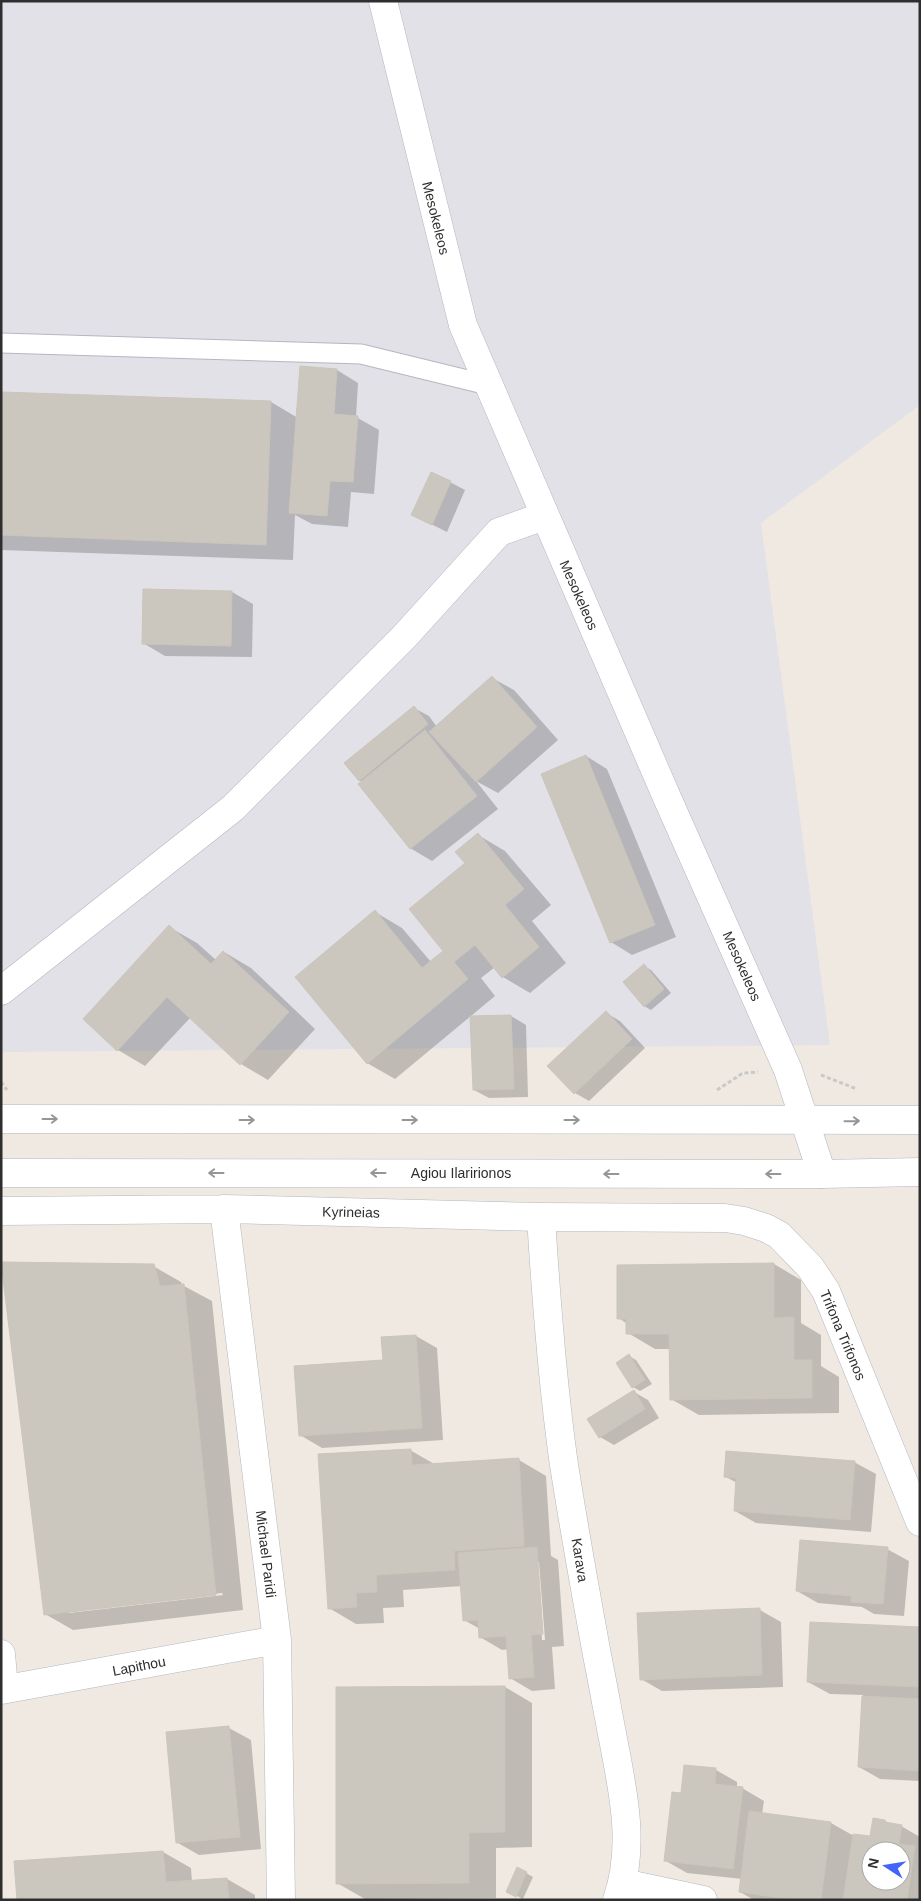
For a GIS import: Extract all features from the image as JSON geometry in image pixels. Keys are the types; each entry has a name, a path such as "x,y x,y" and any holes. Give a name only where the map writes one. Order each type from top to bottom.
{"street":[{"name":"Mesokeleos","path":"383,1 463,325 544,516 788,1070 822,1174"},
{"path":"1,991 233,808 404,637 499,532 544,516"},
{"path":"1,1119 920,1120"},
{"name":"Agiou Ilaririonos","path":"1,1173 822,1174 920,1172"},
{"name":"Kyrineias","path":"1,1211 224,1209 541,1217 700,1218"},
{"name":"Michael Paridi","path":"224,1209 277,1640 281,1900"},
{"name":"Karava","path":"541,1217 548,1320 563,1457 584,1589 623,1791 627,1828 620,1891"},
{"name":"Trifona Trifonos","path":"700,1218 744,1221 766,1228 780,1235 810,1267 826,1291 917,1507"},
{"name":"Lapithou","path":"3,1689 87,1676 277,1640"},
{"path":"1,1654 3,1689"},
{"path":"620,1891 703,1900"}],"lane":[{"path":"1,343 361,354 488,385"}],"shaded area":[{"path":"1,1 920,1 920,405 761,523 830,1045 1,1052"}],"building":[{"path":"300,366 337,369 334,414 358,416 353,482 330,481 327,516 289,513"},
{"path":"1,392 271,401 266,545 1,535"},
{"path":"431,472 451,481 432,525 411,515"},
{"path":"143,589 232,591 231,646 142,644"},
{"path":"492,676 537,727 476,782 429,732"},
{"path":"414,706 428,724 359,781 344,763"},
{"path":"425,730 477,796 410,849 358,784"},
{"path":"586,755 655,925 610,943 541,774"},
{"path":"478,833 524,889 505,905 539,947 502,978 475,945 454,962 468,979 367,1064 295,977 375,910 422,968 443,951 409,909 465,863 455,852"},
{"path":"169,925 211,964 223,951 289,1012 240,1065 167,997 117,1051 83,1019"},
{"path":"644,964 664,989 644,1007 623,982"},
{"path":"606,1011 632,1039 574,1094 547,1066"},
{"path":"511,1015 514,1089 473,1090 470,1016"},
{"path":"1,1262 154,1264 160,1286 184,1284 216,1595 44,1615"},
{"path":"774,1263 774,1318 794,1317 794,1360 812,1360 812,1398 670,1400 669,1334 626,1334 626,1319 617,1319 617,1265"},
{"path":"416,1335 422,1428 299,1436 294,1366 383,1360 381,1337"},
{"path":"629,1354 645,1380 632,1388 616,1363"},
{"path":"634,1390 645,1409 599,1438 587,1419"},
{"path":"411,1449 412,1465 519,1458 524,1546 454,1551 455,1570 376,1575 377,1592 356,1593 357,1607 328,1609 318,1454"},
{"path":"726,1451 855,1461 850,1520 734,1511 736,1478 724,1477"},
{"path":"800,1540 888,1547 883,1604 851,1602 851,1596 796,1591"},
{"path":"537,1547 543,1634 531,1635 534,1677 509,1679 506,1636 479,1638 478,1620 463,1621 458,1553"},
{"path":"760,1608 762,1675 640,1680 637,1613"},
{"path":"810,1622 920,1627 920,1687 807,1682"},
{"path":"505,1686 505,1832 469,1833 469,1883 336,1884 336,1687"},
{"path":"862,1696 920,1699 920,1771 858,1767"},
{"path":"229,1726 240,1837 176,1843 166,1732"},
{"path":"684,1765 716,1768 715,1784 743,1787 733,1869 664,1861 672,1792 681,1793"},
{"path":"749,1811 831,1822 821,1900 793,1900 739,1892"},
{"path":"873,1818 902,1825 899,1841 861,1841 861,1891 908,1891 907,1900 843,1900 853,1834 870,1836"},
{"path":"911,1846 915,1846 911,1873"},
{"path":"163,1851 166,1882 227,1878 229,1900 17,1900 14,1861"},
{"path":"517,1867 527,1872 516,1897 506,1892"}]}
